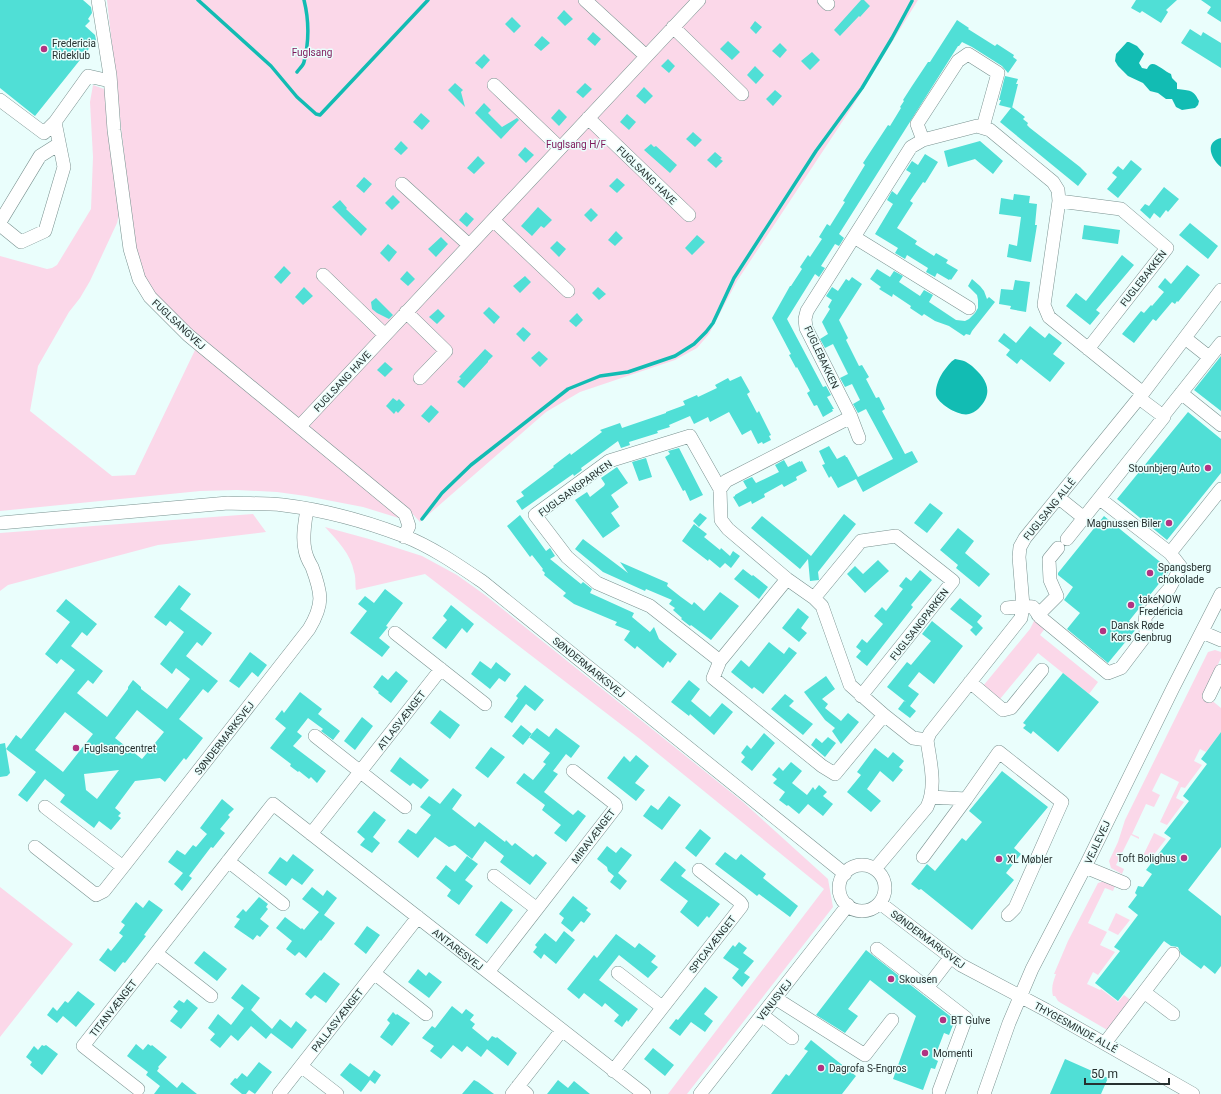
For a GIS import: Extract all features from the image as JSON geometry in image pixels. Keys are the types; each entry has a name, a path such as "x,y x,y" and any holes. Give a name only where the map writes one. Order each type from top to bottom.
{"street":[{"name":"FUGLSANGVEJ","path":"98,0 110,80 114,130 130,249 139,279 150,297 188,335 405,514 409,526 404,537"},
{"path":"585,0 646,56"},
{"name":"FUGLSANG HAVE","path":"300,426 698,0"},
{"path":"673,27 742,94"},
{"path":"923,140 918,124 958,61 968,54 998,73 984,127 990,130 1053,182 1058,190 1059,201 1044,305 1049,317 1141,395 1163,416"},
{"path":"0,100 44,133 56,122 88,76 110,80"},
{"path":"494,85 560,148"},
{"name":"FUGLSANG HAVE","path":"588,118 689,215"},
{"path":"56,122 64,167 45,231 21,242 0,224 40,156 59,144"},
{"name":"FUGLEBAKKEN","path":"859,438 851,417 806,328 805,319 807,311 911,147 923,140 977,126 984,127"},
{"path":"402,184 469,245"},
{"name":"FUGLEBAKKEN","path":"1059,201 1121,210 1167,248 1088,349"},
{"path":"493,220 568,291"},
{"path":"854,237 969,308"},
{"path":"323,275 385,335"},
{"name":"FUGLSANG ALLÉ","path":"927,740 930,733 1021,618 1023,606 1019,557 1020,547 1025,538 1059,498 1141,395 1221,290"},
{"path":"406,312 446,351 420,378"},
{"path":"1185,338 1209,357"},
{"path":"1038,615 1057,596 1050,580 1049,559 1100,499 1221,343"},
{"path":"1181,393 1221,425"},
{"path":"720,489 726,481 851,417"},
{"name":"FUGLSANGPARKEN","path":"720,661 650,606 597,583 567,557 535,515 609,461 690,436 720,489 721,520 728,529 822,606 850,685 861,696 913,738 927,740"},
{"path":"1170,553 1221,489"},
{"path":"1059,498 1084,518"},
{"path":"1007,608 1023,606 1033,607 1038,615 1108,673 1121,668 1146,635 1145,617 1169,589 1181,567 1170,553 1100,499"},
{"name":"SØNDERMARKSVEJ","path":"0,523 228,503 283,505 307,509 356,520 404,537 451,561 483,582 844,874"},
{"name":"SØNDERMARKSVEJ","path":"35,846 96,895 104,891 309,629 317,616 320,597 318,584 305,550 304,526 307,509"},
{"name":"FUGLSANGPARKEN","path":"814,598 861,542 896,536 952,581 861,696"},
{"path":"787,578 720,661 713,678 822,766 835,774 884,715"},
{"name":"VEJLEVEJ","path":"984,1094 1009,1023 1032,969 1085,867 1221,594"},
{"path":"1202,632 1221,640"},
{"path":"395,633 485,704"},
{"name":"ATLASVÆNGET","path":"311,834 441,669"},
{"path":"970,682 1003,710 1011,708 1042,670"},
{"path":"1209,696 1221,671"},
{"path":"315,736 405,807"},
{"path":"877,867 927,807 932,797 933,787 927,740"},
{"path":"923,857 999,752 1062,802 1015,908 1008,915"},
{"name":"MIRAVÆNGET","path":"488,972 616,807 615,804 572,771"},
{"path":"932,797 966,799"},
{"name":"ANTARESVEJ","path":"273,804 644,1094"},
{"name":"TITANVÆNGET","path":"138,1089 83,1046 273,804"},
{"path":"45,806 123,867"},
{"path":"228,861 284,904"},
{"path":"863,865 877,867 884,881 885,889 880,903 868,910 854,909 848,905 841,896 840,884 844,874 850,869 863,865"},
{"path":"1085,867 1124,883"},
{"name":"SPICAVÆNGET","path":"613,1071 742,905 699,870"},
{"path":"494,876 537,910"},
{"name":"SØNDERMARKSVEJ","path":"880,903 950,958 1021,997"},
{"name":"VENUSVEJ","path":"700,1094 848,905"},
{"name":"PALLASVÆNGET","path":"279,1094 418,918"},
{"path":"878,950 966,1018 939,1091"},
{"path":"156,953 211,996"},
{"path":"1105,1043 1173,954"},
{"path":"927,988 950,958"},
{"path":"374,973 426,1014"},
{"path":"618,973 662,1007"},
{"path":"1144,992 1173,1014"},
{"name":"THYGESMINDE ALLÉ","path":"1021,997 1105,1043 1175,1089 1193,1094"},
{"path":"775,998 865,1055 892,1020"},
{"path":"762,1015 792,1038"},
{"path":"519,1091 562,1030"},
{"path":"301,1066 337,1094"}],"green space":[{"path":"107,0 918,0 852,107 737,281 709,334 697,348 675,360 580,392 546,412 420,522 409,510 192,332 154,294 144,276 135,253"},
{"path":"93,85 104,89 107,95 119,215 117,223 90,281 80,298 69,312 38,366 30,411 112,476 135,475 196,348 402,519 363,507 306,496 277,492 237,490 200,491 0,511 0,256 47,269 52,268 57,265 91,209 93,157 90,102"},
{"path":"253,514 266,532 158,545 8,585 0,591 0,533"},
{"path":"325,527 422,556 457,575 485,595 743,802 828,879 833,907 687,1094 668,1094 824,889 640,739 425,574 356,590 355,574 350,559 347,553"},
{"path":"1035,619 1046,627 1040,635 1098,682 1089,694 1038,653 1000,699 983,686 1030,629"},
{"path":"1215,650 1221,652 1221,658 1204,694 1221,708 1221,732 1206,752 1200,749 1194,761 1202,765 1185,788 1181,787 1176,798 1184,802 1167,825 1160,822 1179,782 1161,773 1152,791 1160,795 1154,807 1146,804 1132,834 1139,837 1139,839 1131,835 1116,865 1124,869 1122,874 1111,868 1109,861 1118,842 1125,820 1208,652"},
{"path":"1154,833 1166,839 1149,861 1142,858"},
{"path":"1104,881 1115,886 1113,891 1105,888 1088,923 1107,932 1100,945 1115,952 1098,975 1093,972 1087,984 1100,990 1101,989 1118,1002 1124,995 1132,1001 1109,1031 1058,1001 1055,996 1053,996 1052,990 1056,974 1054,974 1068,941 1098,883"},
{"path":"0,887 73,944 0,1037"},
{"path":"1116,913 1130,920 1118,935 1108,930"}],"water":[{"path":"1127,42 1137,46 1144,54 1139,63 1142,68 1147,69 1151,64 1154,64 1171,74 1172,78 1177,83 1177,89 1193,92 1199,101 1198,105 1195,108 1182,110 1176,107 1172,99 1166,99 1158,93 1150,91 1143,83 1128,76 1115,61 1116,54"},
{"path":"1221,138 1221,167 1214,160 1211,147 1212,143"},
{"path":"955,359 965,361 972,366 987,385 987,395 984,402 976,411 969,414 960,414 955,412 945,406 936,395 937,386 942,374"}],"building":[{"name":"Fredericia Rideklub","path":"0,0 83,0 91,7 92,13 88,19 90,21 85,26 95,35 96,40 35,116 0,88"},
{"path":"861,0 864,0 870,6 840,36 834,30"},
{"path":"1136,0 1177,0 1166,10 1168,12 1161,23 1142,11 1140,13 1131,8"},
{"path":"1201,0 1221,0 1221,22 1207,13 1211,7"},
{"path":"564,10 573,19 565,26 557,18"},
{"path":"512,17 521,26 514,33 505,24"},
{"path":"957,20 969,28 968,29 995,46 997,44 1014,55 1013,57 1017,60 1008,73 1002,66 972,47 962,42 958,46 839,234 844,238 839,246 835,244 821,266 825,268 819,277 815,274 787,319 823,387 826,386 831,395 827,397 834,409 823,417 817,405 814,406 807,393 810,391 789,355 791,354 772,318 790,286 802,269 800,267 808,255 810,257 822,239 819,237 827,224 830,226 845,202 843,201 865,165 863,163 888,125 890,126 901,108 900,107 904,101 903,100"},
{"path":"755,21 762,27 756,34 750,28"},
{"path":"1190,29 1201,36 1203,32 1221,43 1221,68 1181,43"},
{"path":"593,32 601,39 595,46 587,39"},
{"path":"542,36 550,43 541,51 534,45"},
{"path":"728,41 740,52 732,60 720,49"},
{"path":"780,43 787,50 780,58 772,51"},
{"path":"812,52 820,60 810,70 801,61"},
{"path":"484,54 490,60 482,69 475,63"},
{"path":"668,59 675,66 669,73 661,66"},
{"path":"755,66 764,75 756,84 747,75"},
{"path":"1005,76 1018,79 1012,107 1025,117 1023,119 1028,123 1027,125 1087,174 1078,186 1000,122 1011,108 999,105"},
{"path":"455,83 463,90 461,92 465,107 448,90"},
{"path":"585,83 592,89 583,98 576,92"},
{"path":"644,87 653,96 645,104 636,96"},
{"path":"775,90 782,96 773,106 766,99"},
{"path":"484,103 491,110 488,113 502,127 517,118 519,120 501,139 475,113"},
{"path":"559,109 567,117 559,126 551,118"},
{"path":"421,113 430,121 422,130 413,122"},
{"path":"627,114 636,122 629,130 620,122"},
{"path":"693,132 702,140 695,147 686,139"},
{"path":"401,141 408,148 401,155 394,149"},
{"path":"980,141 1003,161 993,174 975,159 948,167 944,151"},
{"path":"651,144 654,147 656,146 677,165 670,173 644,150"},
{"path":"525,147 534,155 526,163 518,155"},
{"path":"715,152 722,158 720,159 723,161 716,168 707,160"},
{"path":"925,154 938,162 925,183 923,182 910,201 913,203 897,228 917,241 915,244 934,256 936,253 948,260 946,263 958,270 951,280 937,273 935,277 926,272 928,268 907,255 905,259 895,253 898,248 875,234 893,204 887,200 892,191 897,195 911,173 906,170 912,161 918,165"},
{"path":"478,156 485,163 474,174 467,168"},
{"path":"1131,160 1142,169 1118,198 1107,189 1117,177 1112,173 1118,166 1123,170"},
{"path":"364,177 372,184 364,193 356,186"},
{"path":"617,178 625,185 617,193 609,186"},
{"path":"1164,187 1179,199 1168,212 1166,210 1160,218 1154,213 1150,219 1140,210 1145,204 1149,206"},
{"path":"1014,194 1030,196 1029,203 1037,204 1035,225 1037,225 1031,262 1007,257 1009,244 1017,246 1021,217 999,214 1001,198 1013,200"},
{"path":"393,195 400,202 392,210 385,203"},
{"path":"340,200 347,208 346,209 367,229 361,236 332,207"},
{"path":"538,207 552,220 544,228 541,226 532,236 521,226"},
{"path":"591,208 598,215 591,222 584,215"},
{"path":"466,212 474,219 467,227 459,220"},
{"path":"1190,223 1218,246 1208,259 1179,235"},
{"path":"1084,225 1120,230 1118,244 1082,239"},
{"path":"616,231 623,238 615,246 608,240"},
{"path":"697,235 705,242 692,255 685,248"},
{"path":"441,237 448,244 436,257 428,249"},
{"path":"557,241 566,249 559,257 550,248"},
{"path":"388,244 397,252 389,262 380,253"},
{"path":"1122,255 1134,265 1096,310 1100,313 1090,325 1066,306 1076,293 1086,301"},
{"path":"1187,265 1200,275 1178,302 1177,301 1175,304 1172,302 1156,321 1153,319 1134,343 1122,334 1141,311 1144,313 1164,292 1158,287 1165,278 1171,284"},
{"path":"284,266 291,273 281,284 274,277"},
{"path":"877,269 890,277 894,271 903,276 899,282 920,296 924,290 933,295 929,302 956,320 965,321 969,319 978,308 977,295 968,286 972,279 984,291 987,299 989,297 995,302 970,335 966,334 964,336 949,326 935,321 924,314 922,316 910,308 911,306 893,294 892,297 879,289 881,287 870,279"},
{"path":"407,271 415,279 408,286 400,279"},
{"path":"525,276 531,282 520,293 513,286"},
{"path":"852,277 862,284 839,320 848,338 846,340 859,366 862,365 869,377 866,379 876,398 879,397 885,409 882,411 905,454 912,451 918,462 863,492 856,479 838,488 831,476 829,478 822,465 825,464 819,451 829,446 837,459 845,455 858,477 893,459 866,409 858,413 853,404 860,400 852,384 845,387 840,378 848,374 833,344 825,348 820,339 828,334 822,322 830,309 828,307 832,300 826,296 832,287 838,291 846,279 849,281"},
{"path":"1015,280 1030,282 1026,312 1010,309 1011,306 999,304 1001,289 1013,290"},
{"path":"304,287 313,296 303,305 295,297"},
{"path":"598,287 606,294 599,300 592,293"},
{"path":"376,298 393,315 389,319 372,309 371,302"},
{"path":"489,307 500,317 494,324 483,313"},
{"path":"438,309 445,316 437,324 429,317"},
{"path":"577,313 583,320 576,327 569,321"},
{"path":"1030,326 1045,338 1049,333 1062,343 1053,354 1065,363 1050,382 1021,359 1017,364 1006,355 1010,350 998,341 1004,333 1016,343"},
{"path":"523,327 531,334 524,342 516,334"},
{"path":"485,349 493,356 464,388 457,382 461,378 459,377"},
{"path":"539,351 548,359 540,367 531,358"},
{"path":"1221,356 1221,411 1194,390"},
{"path":"385,362 393,369 385,377 377,370"},
{"path":"741,376 750,392 747,394 757,413 759,411 771,435 769,436 771,440 763,444 762,442 758,444 751,430 742,435 729,412 710,422 708,417 694,424 690,416 669,425 670,427 657,431 658,433 629,442 630,445 621,448 618,441 581,468 582,470 574,476 573,474 522,510 516,501 524,496 521,492 570,453 571,455 602,432 600,430 620,423 622,428 666,413 685,405 683,401 697,395 698,397 717,388 715,385 728,378 730,381"},
{"path":"393,398 397,401 399,399 405,405 398,413 396,411 394,414 386,406"},
{"path":"431,405 439,412 429,423 421,416"},
{"path":"1188,412 1221,439 1221,473 1167,540 1117,499"},
{"path":"679,448 703,495 690,501 665,457 670,454 668,451"},
{"path":"646,458 652,477 639,481 632,462"},
{"path":"784,460 788,467 802,461 807,471 796,477 797,480 784,487 782,484 764,494 765,497 752,504 751,501 739,507 733,497 747,488 743,481 752,477 756,483 779,472 775,465"},
{"path":"617,467 628,483 611,495 619,507 611,513 620,526 603,538 575,500 587,492 590,497 604,486 605,484 601,478"},
{"path":"930,503 943,513 927,533 914,523"},
{"path":"700,513 707,518 699,527 693,521"},
{"path":"844,514 856,524 818,572 819,580 810,581 808,559 800,569 751,528 762,516 811,556"},
{"path":"520,515 546,551 550,548 555,556 550,559 581,584 583,582 592,589 590,593 634,613 632,617 650,632 654,627 659,639 677,654 670,663 668,661 663,668 637,646 635,649 624,640 630,631 615,625 617,622 574,604 563,596 566,593 544,575 545,573 542,570 543,569 532,555 530,557 507,526"},
{"path":"1104,516 1170,570 1129,621 1137,628 1108,663 1067,629 1080,613 1064,600 1073,587 1058,575 1058,573"},
{"path":"694,524 707,534 704,537 720,550 721,548 730,556 733,551 740,556 731,568 725,563 720,568 709,559 708,561 682,541"},
{"path":"958,528 974,541 965,553 990,574 979,587 956,568 958,565 940,550"},
{"path":"583,539 628,573 620,562 668,583 667,586 681,597 692,605 694,602 704,611 720,592 739,606 711,640 681,619 682,618 673,610 675,608 669,604 672,600 646,589 645,591 603,572 575,549"},
{"path":"878,560 889,571 865,593 847,574 855,566 863,574"},
{"path":"743,569 768,587 759,599 734,579"},
{"path":"920,570 932,580 911,605 913,607 867,666 856,657 861,651 856,647 862,639 867,643 883,624 874,616 882,607 886,611 903,589 899,586 906,577 911,581"},
{"path":"179,585 191,594 180,609 212,633 202,646 197,642 186,656 218,681 208,693 203,689 179,719 203,738 186,760 184,758 165,782 160,778 135,781 115,808 121,813 118,816 121,818 111,830 99,821 94,828 60,802 65,795 45,779 27,802 18,795 36,772 6,749 16,735 21,739 75,670 61,659 57,664 45,654 70,622 56,611 66,599 97,624 87,636 82,632 71,646 103,671 93,684 88,680 77,693 107,717 133,680 141,687 141,689 167,709 190,679 176,668 172,674 160,664 184,632 170,621 166,626 154,617","holes":["137,710 164,732 142,759 115,738","65,712 93,734 63,772 35,750","119,770 97,799 86,790 84,774"]},
{"path":"385,589 403,603 386,626 388,627 379,638 390,647 382,657 350,633 367,611 358,604 365,596 374,603"},
{"path":"960,598 982,616 977,622 983,628 976,636 970,630 973,627 950,609"},
{"path":"451,605 474,624 467,633 462,628 446,649 432,638 447,620 443,616"},
{"path":"798,608 809,617 801,628 807,633 799,642 782,628"},
{"path":"932,621 963,646 934,684 919,672 908,686 919,694 910,706 916,711 910,718 898,709 904,701 906,702 887,687 907,662 911,665 931,641 922,634"},
{"path":"769,642 784,654 789,647 797,653 763,694 754,687 752,689 731,672 741,660 749,667"},
{"path":"250,652 267,665 258,677 252,672 239,688 229,681"},
{"path":"480,661 491,669 496,662 511,674 505,682 499,678 490,689 471,674"},
{"path":"396,671 408,681 391,703 373,687 382,675 388,680"},
{"path":"1063,673 1099,702 1058,752 1033,731 1031,734 1023,728 1026,725 1023,723"},
{"path":"826,676 835,689 822,699 828,704 825,708 841,721 848,713 859,722 841,744 832,731 835,728 825,720 804,692"},
{"path":"689,680 700,689 691,701 710,717 722,703 733,712 714,735 690,714 689,716 671,702"},
{"path":"525,685 544,700 535,711 526,704 512,723 504,717 518,698 516,696"},
{"path":"300,692 322,709 318,714 340,731 333,740 321,731 323,729 308,718 297,732 302,736 293,746 326,771 317,783 311,777 309,779 299,771 298,772 290,766 291,764 270,748 286,728 275,719 282,710 284,713"},
{"path":"785,694 794,701 789,706 813,724 803,735 771,709"},
{"path":"440,710 460,725 450,739 430,723"},
{"path":"362,717 373,726 355,750 344,741"},
{"path":"521,725 532,734 523,745 512,736"},
{"path":"537,728 549,737 556,728 580,746 571,758 566,754 553,771 558,774 544,792 573,815 578,810 586,816 566,842 554,833 561,825 542,810 545,805 516,783 524,773 533,780 546,764 543,762 550,753 529,737"},
{"name":"Toft Bolighus","path":"1221,732 1221,847 1188,890 1221,916 1221,966 1215,974 1204,965 1201,969 1181,954 1178,947 1171,946 1164,941 1118,1001 1095,983 1120,951 1114,947 1138,915 1128,907 1137,895 1135,893 1138,886 1143,887 1152,874 1146,870 1171,838 1164,833 1189,801 1183,796 1207,764 1201,759"},
{"path":"764,733 775,743 752,771 741,762 745,757 741,753 747,745 751,749"},
{"path":"828,737 836,743 825,757 811,745 816,738 822,743"},
{"path":"5,743 10,773 7,776 0,777 0,744"},
{"path":"491,747 505,757 488,778 475,768"},
{"path":"875,748 888,758 893,752 904,761 899,767 903,770 893,782 880,771 867,789 881,801 871,812 847,792 861,775 857,772"},
{"path":"636,755 649,766 635,783 645,790 636,801 607,778 624,756 630,762"},
{"path":"400,757 429,780 421,789 413,783 410,786 390,771"},
{"path":"791,762 802,771 792,783 807,795 813,787 815,790 819,785 827,792 823,796 833,804 823,816 808,804 799,814 779,800 785,792 773,783 777,779 772,775 779,767 783,771"},
{"path":"1002,771 1048,807 1014,848 1021,854 1006,873 1014,880 972,930 921,889 919,890 911,884 927,864 935,871 962,838 966,841 982,822 969,811"},
{"path":"453,788 462,795 452,809 475,827 479,822 505,842 506,840 512,846 515,843 533,857 536,854 547,863 530,885 500,862 504,856 485,841 472,859 455,845 449,847 435,837 418,858 398,842 408,829 416,834 431,815 420,807 429,796 440,804"},
{"path":"669,796 681,805 662,830 643,816 651,805 658,810"},
{"path":"222,799 234,809 228,815 230,817 220,829 225,833 213,848 211,847 189,876 192,878 182,891 174,884 183,873 168,862 177,850 185,855 193,845 196,847 207,834 200,828"},
{"path":"374,811 386,820 373,837 380,843 372,853 360,845 365,839 357,832"},
{"path":"700,829 711,838 696,857 685,848"},
{"path":"607,846 616,853 621,847 632,855 618,873 627,881 620,890 610,882 614,876 608,871 607,867 597,859"},
{"path":"725,852 736,860 741,854 766,874 763,878 798,906 790,917 759,894 757,896 715,864"},
{"path":"293,854 314,870 302,885 292,878 286,886 268,873 280,857 287,862"},
{"path":"467,856 478,864 465,880 473,886 459,905 447,896 451,890 436,878 446,865 455,872"},
{"path":"675,861 686,870 681,876 720,904 709,918 707,916 698,927 680,912 688,901 660,880"},
{"path":"312,887 323,896 327,890 337,898 324,915 335,923 306,958 299,952 295,956 286,949 292,941 276,928 285,917 304,930 319,912 302,899"},
{"path":"573,896 588,908 586,910 591,914 584,923 581,921 572,932 561,923 564,918 559,914"},
{"path":"259,897 268,904 266,907 268,909 260,919 269,926 260,937 257,935 253,940 234,927 240,919 236,917 243,909 246,912"},
{"path":"149,900 163,910 144,935 146,936 125,963 123,962 115,972 99,960 108,948 111,951 123,936 119,933 125,925 121,922 136,902 143,908"},
{"path":"501,901 513,910 487,944 475,935"},
{"path":"367,926 380,935 366,954 354,944"},
{"path":"564,931 575,940 556,964 544,954 541,959 533,952 537,947 535,945 545,933 556,942"},
{"path":"616,934 635,948 639,943 656,956 651,962 658,967 648,978 619,955 599,980 638,1009 622,1027 614,1021 619,1015 605,1003 602,1007 584,993 579,999 567,989 594,955 597,958"},
{"path":"739,942 747,948 743,953 754,961 744,973 750,977 742,987 732,978 739,969 723,958 733,945 735,947"},
{"path":"866,950 955,1020 949,1035 944,1033 934,1059 938,1061 935,1069 931,1068 923,1090 893,1079 916,1016 870,980 848,1009 858,1016 845,1033 816,1015"},
{"path":"204,951 227,969 217,981 194,963"},
{"path":"418,969 426,976 429,972 442,982 429,998 408,982"},
{"path":"324,972 340,984 326,1003 315,995 311,999 305,994"},
{"path":"242,984 260,998 251,1010 272,1029 280,1019 291,1028 296,1021 307,1030 292,1049 271,1033 266,1039 251,1026 238,1041 231,1035 220,1048 210,1040 215,1034 208,1028 218,1014 231,1025 244,1008 231,998"},
{"path":"705,987 718,997 704,1014 713,1021 705,1032 691,1022 680,1036 669,1028 676,1019 678,1020"},
{"path":"78,991 95,1004 76,1027 63,1016 57,1023 47,1015 53,1007 57,1011 65,1001 68,1003"},
{"path":"187,999 198,1008 181,1029 170,1021 178,1011 173,1007 179,1000 184,1003"},
{"path":"452,1006 462,1014 466,1009 474,1015 470,1020 475,1024 472,1028 488,1041 492,1036 497,1037 517,1053 508,1066 487,1049 481,1057 467,1046 462,1052 453,1045 441,1059 430,1051 434,1046 422,1038 432,1026 435,1028"},
{"path":"393,1012 410,1023 392,1046 380,1037 390,1023 387,1020"},
{"name":"Dagrofa S-Engros","path":"811,1040 856,1076 842,1094 771,1094 786,1074 789,1076 808,1051 804,1049"},
{"path":"136,1044 143,1050 148,1044 151,1046 152,1045 167,1057 158,1067 159,1068 157,1071 177,1088 182,1082 197,1094 154,1094 160,1086 146,1075 148,1072 127,1056"},
{"path":"42,1045 46,1045 58,1054 42,1075 30,1065 32,1062 26,1057 34,1046 38,1050"},
{"path":"653,1048 674,1065 665,1076 644,1059"},
{"path":"1065,1059 1108,1078 1101,1094 1050,1094"},
{"path":"259,1062 272,1072 255,1094 249,1090 246,1094 242,1094 230,1084 242,1073 247,1077"},
{"path":"350,1063 369,1077 374,1070 381,1075 375,1084 370,1080 361,1092 340,1075"},
{"path":"474,1080 478,1082 494,1094 462,1094"},
{"path":"558,1080 568,1088 574,1081 590,1094 547,1094"}],"waterway":[{"path":"198,0 271,66 297,97 316,114 320,115 428,0"},
{"path":"297,72 302,66 306,54 308,39 308,23 304,0"},
{"path":"422,519 442,493 471,465 568,389 600,376 628,372 675,356 694,344 706,332 713,323 734,278 816,151 862,88 912,1"}],"place":[{"name":"Fredericia Rideklub","path":"44,49"},
{"name":"Stounbjerg Auto","path":"1208,468"},
{"name":"Magnussen Biler","path":"1169,523"},
{"name":"Spangsberg chokolade","path":"1150,573"},
{"name":"takeNOW Fredericia","path":"1131,605"},
{"name":"Dansk Røde Kors Genbrug","path":"1103,631"},
{"name":"Fuglsangcentret","path":"76,748"},
{"name":"Toft Bolighus","path":"1184,858"},
{"name":"XL Møbler","path":"999,859"},
{"name":"Skousen","path":"891,979"},
{"name":"BT Gulve","path":"943,1020"},
{"name":"Momenti","path":"925,1053"},
{"name":"Dagrofa S-Engros","path":"821,1068"}],"park label":[{"name":"Fuglsang","path":"312,52"},
{"name":"Fuglsang H/F","path":"576,144"}]}
